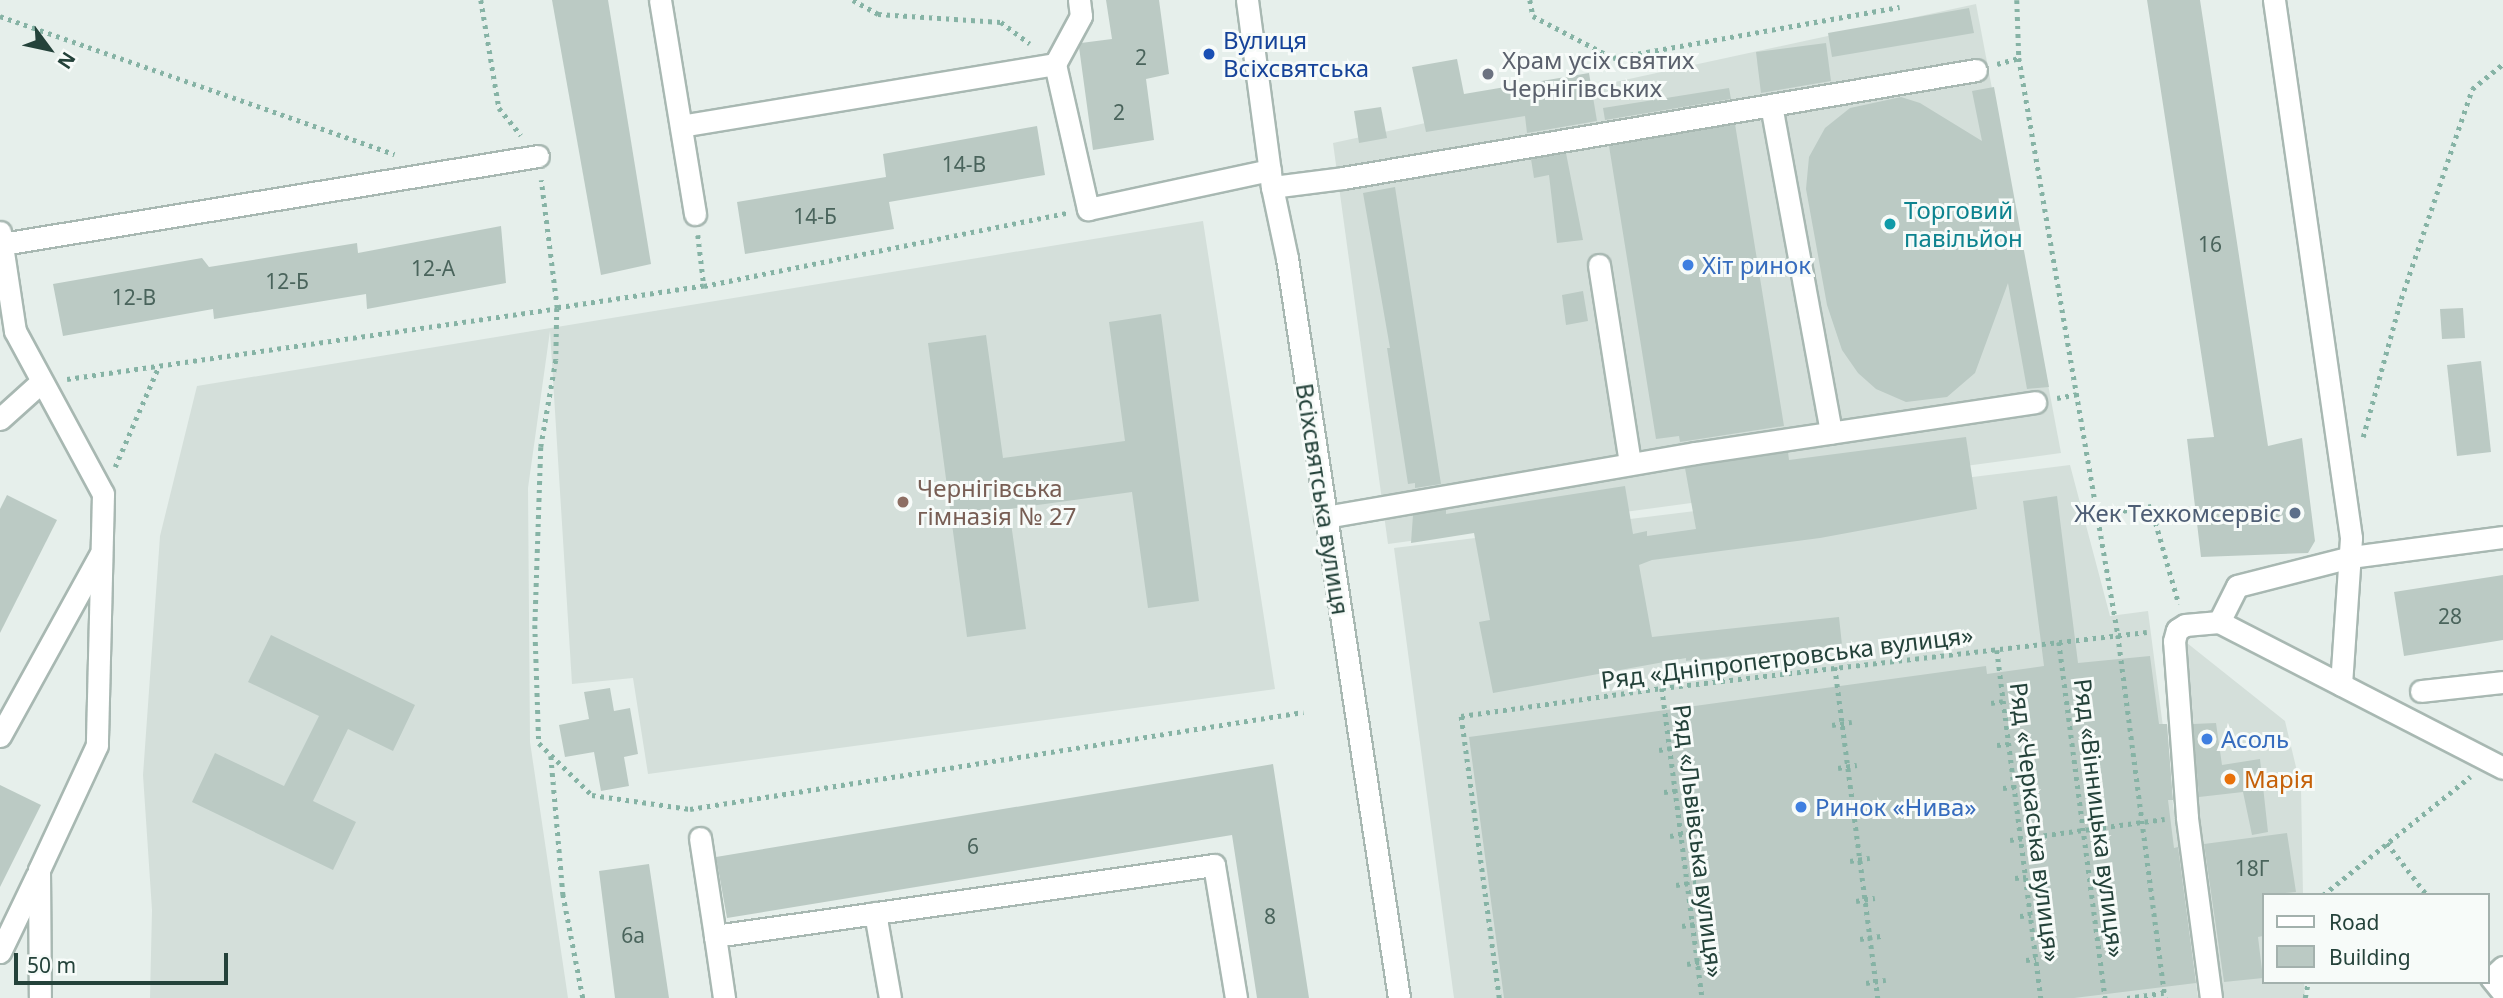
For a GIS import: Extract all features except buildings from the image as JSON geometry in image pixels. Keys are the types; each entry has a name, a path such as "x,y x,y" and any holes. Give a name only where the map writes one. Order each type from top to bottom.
{"street":[{"path":"660,0 695,214"},
{"path":"1079,0 1081,16 1055,64 1088,209 1271,178 1343,178 1976,70"},
{"name":"Всіхсвятська вулиця","path":"1247,0 1271,178 1287,258 1399,998"},
{"path":"2274,0 2347,496 2351,557 2342,685"},
{"path":"681,126 1055,64"},
{"path":"1771,105 1830,432"},
{"path":"0,952 97,745 103,550 103,494 40,383 15,331 1,238 538,156"},
{"path":"1599,265 1630,463"},
{"path":"0,419 40,383"},
{"path":"1325,517 1630,463 2035,402"},
{"path":"2219,622 2237,586 2351,557 2503,537"},
{"path":"0,736 103,550"},
{"path":"2211,998 2187,817 2174,641 2177,630 2185,625 2219,622 2503,768"},
{"path":"2421,691 2503,682"},
{"path":"700,838 724,998"},
{"path":"715,936 1214,865 1236,998"},
{"path":"39,870 40,998"},
{"path":"875,913 890,998"},
{"path":"2503,967 2491,978 2503,993"}],"path":[{"path":"481,0 499,108 538,156 557,307 556,360 541,447 536,625 539,743 593,795 690,809 1303,712"},
{"path":"853,0 878,14 1001,22 1055,64"},
{"path":"1530,0 1533,16 1613,58 1899,7"},
{"path":"2017,0 2019,58 2118,635 2165,996 2127,998"},
{"path":"0,16 211,92 309,122 441,172"},
{"path":"2361,443 2401,299 2472,89 2503,64"},
{"path":"40,383 704,286 1088,209"},
{"path":"695,214 704,286"},
{"path":"103,494 160,366"},
{"path":"2098,515 2151,506 2185,625"},
{"name":"Ряд «Дніпропетровська вулиця»","path":"1499,998 1472,776 1461,716 1662,688 2147,632"},
{"name":"Ряд «Вінницька вулиця»","path":"2059,642 2105,998"},
{"name":"Ряд «Черкаська вулиця»","path":"1997,650 2042,998"},
{"path":"1835,667 1878,998"},
{"name":"Ряд «Львівська вулиця»","path":"1662,688 1702,998"},
{"path":"1991,703 2003,701"},
{"path":"1832,725 1852,722"},
{"path":"1997,745 2009,744"},
{"path":"1659,750 1679,747"},
{"path":"551,755 563,894 583,998"},
{"path":"1838,768 1857,765"},
{"path":"2325,893 2471,777"},
{"path":"2003,788 2014,787"},
{"path":"1664,793 1684,790"},
{"path":"1844,811 1863,808"},
{"path":"2010,839 2159,819"},
{"path":"1670,836 1690,833"},
{"path":"2386,843 2425,893"},
{"path":"1850,861 1870,858"},
{"path":"2015,878 2026,877"},
{"path":"1676,885 1697,882"},
{"path":"1856,901 1875,898"},
{"path":"2020,916 2031,915"},
{"path":"1682,926 1702,923"},
{"path":"1860,939 1881,936"},
{"path":"2026,960 2036,959"},
{"path":"1687,964 1707,961"},
{"path":"1866,983 1886,980"}],"shaded area":[{"name":"Хіт ринок","path":"1976,4 2061,453 1388,544 1333,143"},
{"path":"1203,221 1275,689 648,774 633,678 572,684 550,331 528,488 530,742 568,998 150,998 152,910 143,775 160,536 197,386"},
{"name":"Ринок «Нива»","path":"2070,465 2110,616 2148,611 2198,998 1454,998 1394,548"},
{"path":"2187,643 2285,721 2301,788 2303,893 2262,893 2262,984 2304,984 2305,998 2222,998 2191,755 2196,754"}],"place":[{"name":"Вулиця Всіхсвятська","path":"1209,54"},
{"name":"Храм усіх святих Чернігівських","path":"1488,74"},
{"name":"Торговий павільйон","path":"1890,224"},
{"name":"Хіт ринок","path":"1688,265"},
{"name":"Чернігівська гімназія № 27","path":"903,502"},
{"name":"Жек Техкомсервіс","path":"2295,513"},
{"name":"Асоль","path":"2207,739"},
{"name":"Марія","path":"2230,779"},
{"name":"Ринок «Нива»","path":"1801,807"}]}
